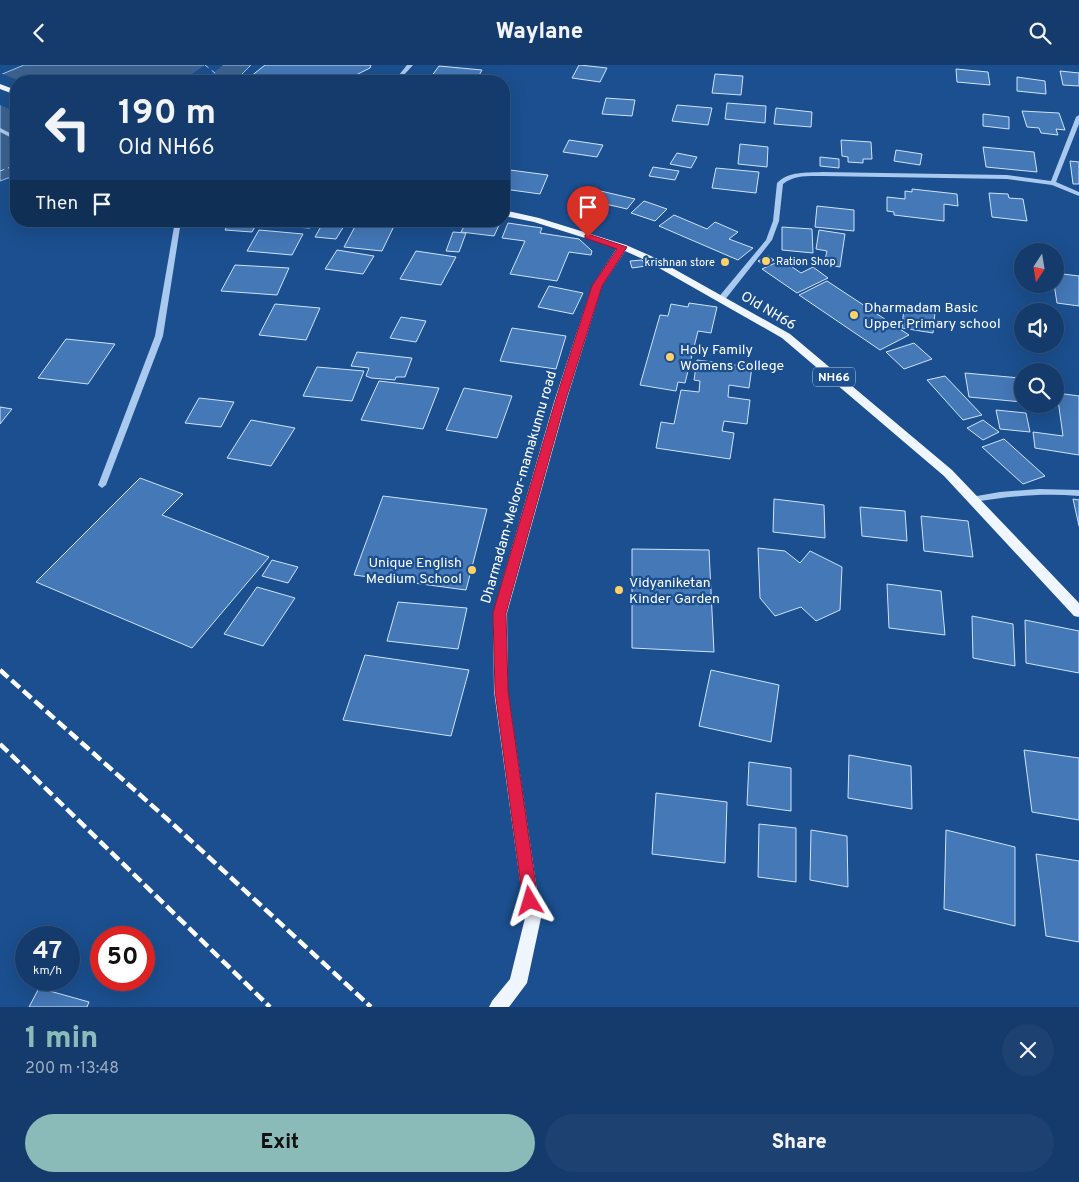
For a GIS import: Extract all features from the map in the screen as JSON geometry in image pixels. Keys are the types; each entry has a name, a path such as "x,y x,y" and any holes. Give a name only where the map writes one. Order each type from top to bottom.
{"main road":[{"name":"Old NH66","path":"510,214 536,220 623,247 648,258 786,335 948,473 1079,612"},
{"name":"Dharmadam-Meloor-mamakunnu road","path":"498,1007 518,983 533,918 502,691 500,613 560,402 597,286 623,247"}],"street":[{"path":"402,75 410,65"},
{"path":"1053,183 1079,117"},
{"path":"721,299 769,240 776,221 780,183 786,178 796,175 854,174 1007,177 1053,183 1079,195"},
{"path":"102,485 159,336 177,227"},
{"path":"974,499 1010,493 1051,490 1079,493"}],"water":[{"path":"24,65 251,65 241,75 10,75 10,177 0,181 0,75"}],"pier":[{"path":"205,65 223,65 212,74 216,75 191,75"},
{"path":"0,73 10,77 10,109 0,105"}],"building":[{"path":"265,65 371,65 370,68 356,75 252,75"},
{"path":"579,65 607,68 600,82 572,78"},
{"path":"439,66 482,70 479,75 432,75"},
{"path":"956,69 988,72 990,85 957,82"},
{"path":"1060,71 1079,73 1079,86 1063,85"},
{"path":"715,74 743,76 741,95 712,93"},
{"path":"1017,77 1045,81 1046,94 1017,91"},
{"path":"606,98 635,100 632,116 602,114"},
{"path":"727,103 766,106 765,123 725,119"},
{"path":"677,105 712,108 708,125 672,121"},
{"path":"776,108 812,112 811,127 774,124"},
{"path":"1022,111 1059,113 1065,130 1056,129 1058,135 1041,133 1039,128 1027,127"},
{"path":"983,114 1009,117 1009,129 983,126"},
{"path":"569,140 603,145 597,157 563,152"},
{"path":"841,140 871,142 872,159 863,159 863,163 848,162 848,157 842,156"},
{"path":"740,144 768,147 767,167 738,164"},
{"path":"983,147 1034,152 1037,172 986,167"},
{"path":"896,150 922,154 920,165 894,161"},
{"path":"677,153 697,157 691,168 670,164"},
{"path":"820,157 839,159 839,168 820,166"},
{"path":"1070,161 1079,162 1079,184 1073,184"},
{"path":"653,167 679,171 675,180 649,176"},
{"path":"716,168 759,172 756,193 712,188"},
{"path":"510,170 548,175 540,194 510,190"},
{"path":"592,189 635,199 627,209 584,199"},
{"path":"912,189 957,194 958,206 944,204 944,221 894,215 894,212 887,211 887,197 905,199 905,191 912,192"},
{"path":"989,193 1008,194 1009,198 1023,199 1027,221 992,217"},
{"path":"644,201 667,209 655,221 631,213"},
{"path":"817,206 854,210 854,231 815,227"},
{"path":"674,215 707,229 715,222 738,232 729,239 753,248 738,260 659,226"},
{"path":"510,223 542,228 540,233 579,239 592,251 591,255 569,252 557,281 510,274 525,241 502,238 506,227 510,227"},
{"path":"227,227 255,227 252,232 225,230"},
{"path":"321,227 343,227 336,239 315,237"},
{"path":"355,227 394,227 382,251 344,247"},
{"path":"464,227 498,227 494,236 461,232"},
{"path":"782,227 812,229 813,253 782,250"},
{"path":"259,230 303,234 292,255 247,251"},
{"path":"819,230 845,234 840,267 824,264 827,251 816,249"},
{"path":"453,232 466,233 459,252 446,251"},
{"path":"337,250 374,256 363,274 325,269"},
{"path":"416,251 456,257 441,285 400,279"},
{"name":"Ration Shop","path":"768,256 774,260 764,265 758,261"},
{"path":"642,260 646,266 632,268 630,261"},
{"path":"782,260 801,273 813,267 828,278 797,293 762,269"},
{"path":"235,265 289,268 277,295 221,291"},
{"path":"1064,274 1079,276 1079,306 1057,303 1055,293 1064,293"},
{"name":"Dharmadam Basic Upper Primary school","path":"827,281 909,335 880,350 799,295"},
{"path":"549,286 583,293 573,314 538,307"},
{"name":"Holy Family Womens College","path":"689,303 717,307 711,333 698,331 685,383 678,382 676,391 640,385 660,315 668,316 671,304 688,307"},
{"path":"275,304 320,308 306,340 259,335"},
{"path":"904,307 935,312 933,333 902,328"},
{"path":"401,317 426,321 416,342 390,338"},
{"path":"512,328 566,336 556,369 500,361"},
{"path":"66,339 115,344 88,384 38,378"},
{"path":"914,343 932,359 904,369 886,352"},
{"path":"357,352 412,358 405,377 396,377 395,380 371,378 366,376 369,368 351,366"},
{"path":"697,360 752,367 749,388 729,385 728,397 750,400 747,424 724,421 722,431 734,433 730,459 656,448 661,422 674,424 681,390 699,392 700,381 694,380"},
{"path":"317,367 364,371 352,401 303,396"},
{"path":"965,373 1014,377 1014,401 969,397"},
{"path":"945,376 982,415 963,420 927,380"},
{"path":"379,381 439,388 423,429 361,420"},
{"path":"464,388 512,396 497,438 446,430"},
{"path":"1064,394 1079,396 1079,455 1035,448 1033,432 1063,436 1060,413 1064,413"},
{"path":"199,398 234,402 221,427 185,423"},
{"path":"0,407 12,409 0,424"},
{"path":"996,410 1026,413 1030,432 1000,429"},
{"path":"251,420 295,428 271,466 227,458"},
{"path":"983,420 999,432 983,440 967,428"},
{"path":"1004,439 1045,476 1023,484 982,447"},
{"path":"140,478 183,494 162,515 269,557 192,648 36,582"},
{"name":"Unique English Medium School","path":"383,496 487,509 466,590 354,575"},
{"path":"774,499 824,505 825,538 773,532"},
{"path":"1073,499 1079,500 1079,526"},
{"path":"860,507 905,511 907,541 862,536"},
{"path":"921,516 968,521 973,557 924,551"},
{"path":"758,548 785,551 800,563 810,551 842,567 840,610 816,621 801,607 775,616 760,598"},
{"path":"632,549 709,550 714,652 632,648"},
{"path":"272,560 298,567 288,583 262,576"},
{"path":"887,584 941,591 945,635 889,628"},
{"path":"257,587 295,598 263,646 224,634"},
{"path":"398,602 467,608 458,649 387,641"},
{"path":"972,616 1013,624 1015,666 973,658"},
{"path":"1025,620 1079,631 1079,673 1026,663"},
{"path":"365,655 469,670 451,736 343,720"},
{"path":"711,670 779,685 771,742 699,726"},
{"path":"1024,750 1079,758 1079,820 1032,812"},
{"path":"849,755 911,766 912,809 848,798"},
{"path":"749,762 791,768 791,811 747,805"},
{"path":"656,793 727,802 725,863 652,854"},
{"path":"759,824 796,828 796,882 758,877"},
{"path":"811,830 847,836 848,887 810,880"},
{"path":"946,830 1015,847 1015,926 944,909"},
{"path":"1036,854 1079,861 1079,942 1046,936"},
{"path":"37,991 50,991 89,1002 87,1007 29,1007"}],"ferry route":[{"path":"205,65 218,75"},
{"path":"0,171 10,167"}],"railway":[{"path":"0,670 175,826 371,1007"},
{"path":"0,744 270,1007"}],"place":[{"name":"Ration Shop","path":"766,261"},
{"name":"krishnan store","path":"725,262"},
{"name":"Dharmadam Basic Upper Primary school","path":"854,315"},
{"name":"Holy Family Womens College","path":"670,357"},
{"name":"Unique English Medium School","path":"472,570"},
{"name":"Vidyaniketan Kinder Garden","path":"619,590"}],"route":[{"path":"530,901 502,691 500,613 560,402 597,286 623,247 588,237"}]}
